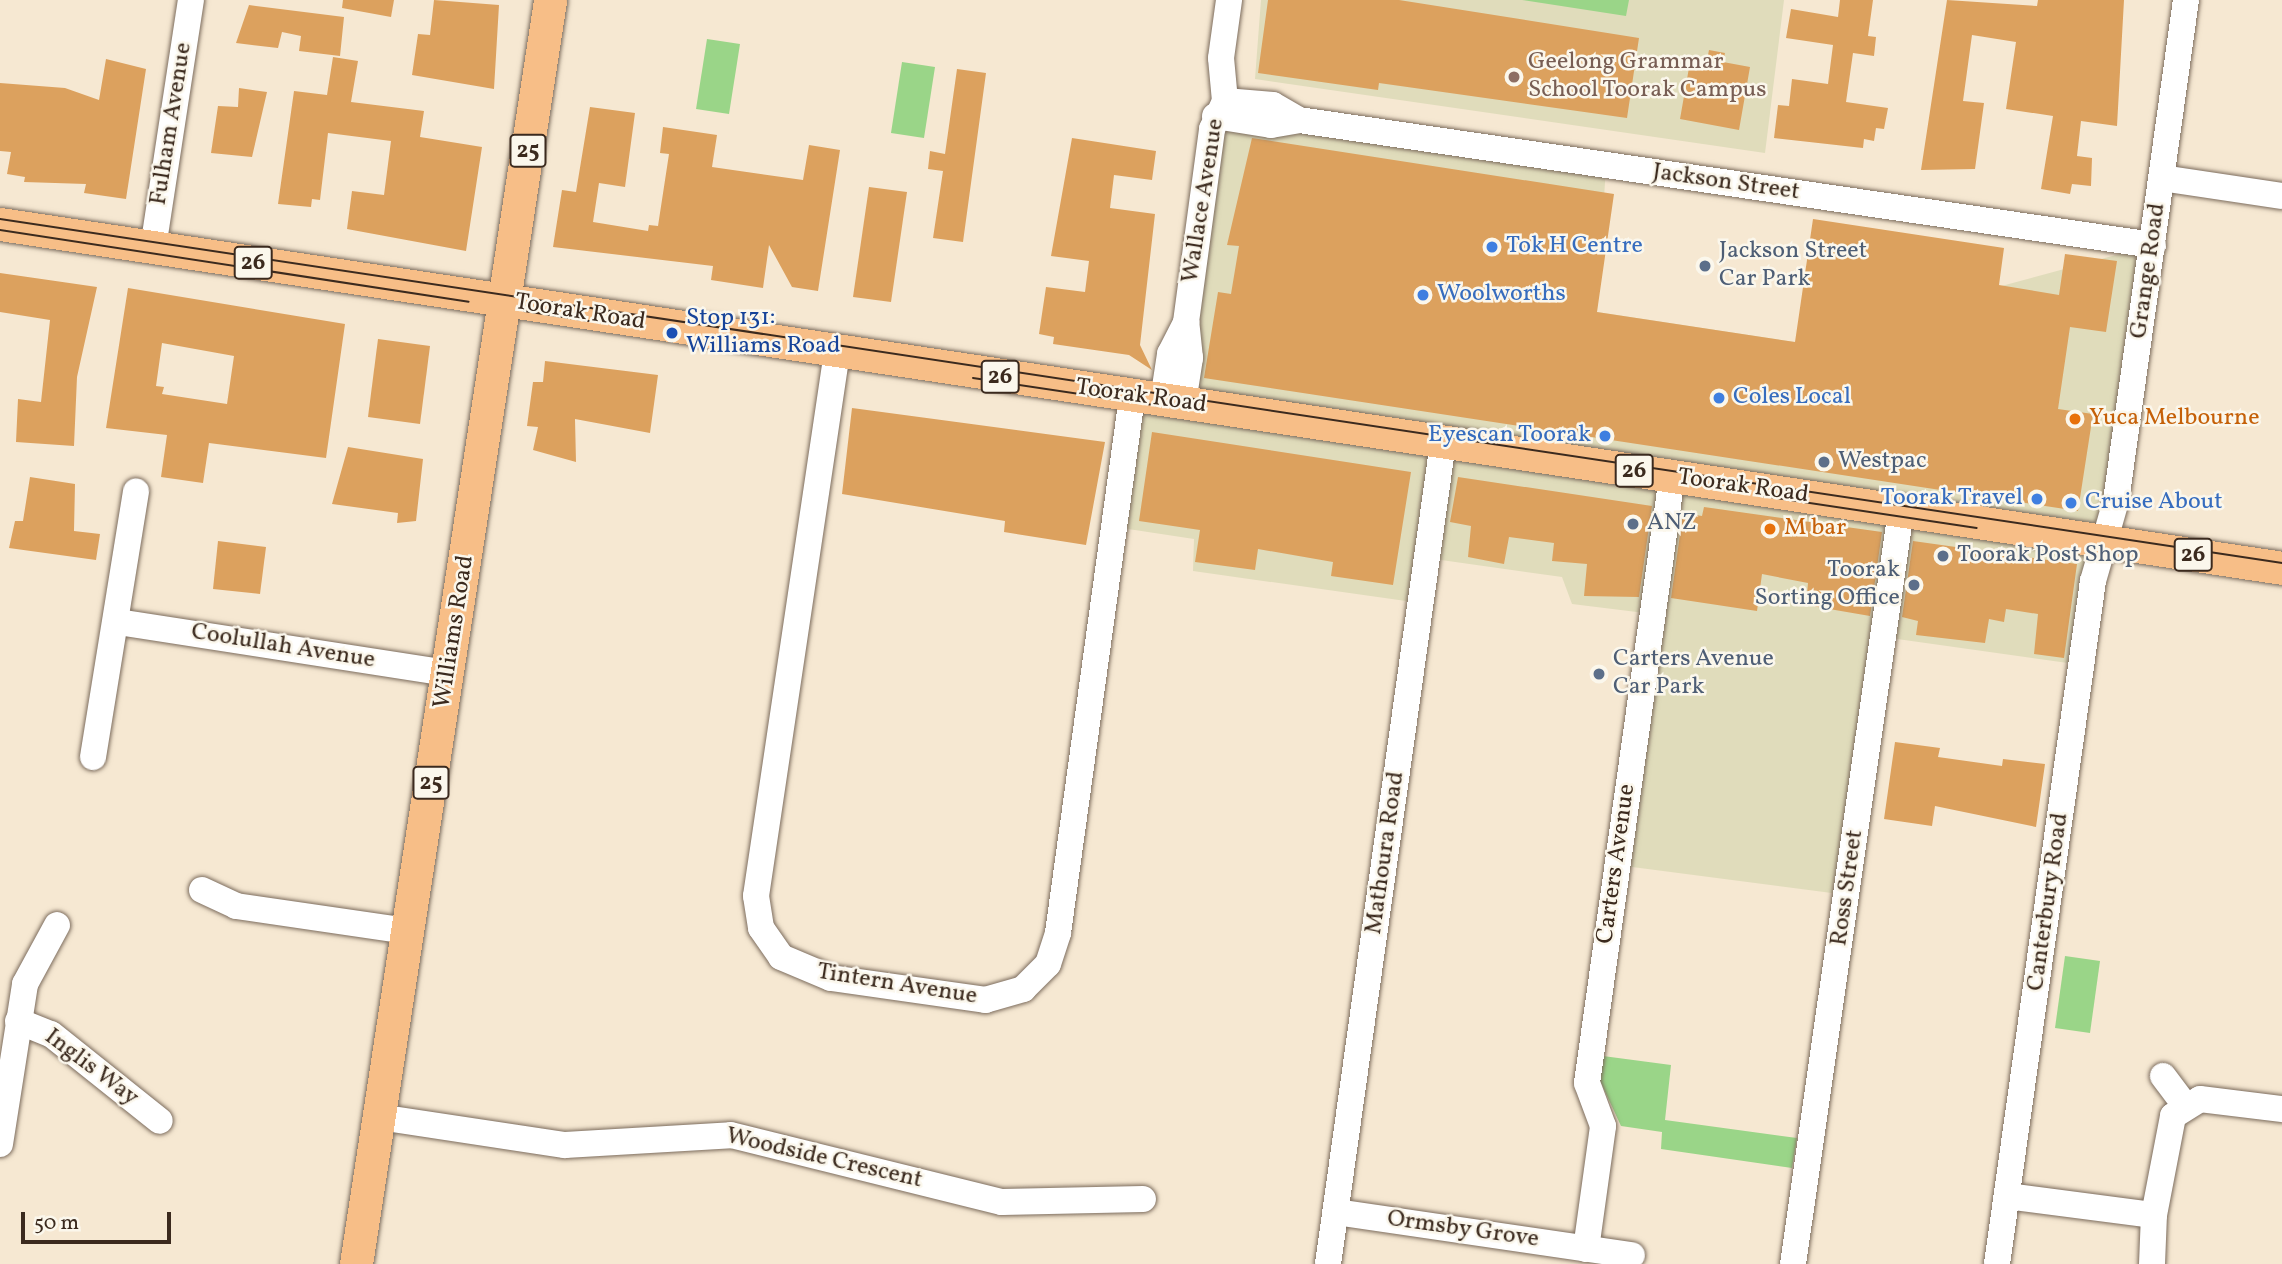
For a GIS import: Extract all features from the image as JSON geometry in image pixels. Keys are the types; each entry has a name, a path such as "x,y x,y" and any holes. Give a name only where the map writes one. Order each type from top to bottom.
{"main road":[{"name":"Williams Road","path":"356,1264 506,302 550,0"},
{"name":"Toorak Road","path":"0,224 2282,568"}],"street":[{"name":"Fulham Avenue","path":"153,248 191,0"},
{"name":"Wallace Avenue","path":"1159,400 1170,354 1186,322 1220,108 1221,58 1229,0"},
{"name":"Grange Road","path":"2104,541 2153,245 2186,0"},
{"name":"Jackson Street","path":"1220,108 1271,125 1299,120 2153,245"},
{"path":"2162,178 2282,196"},
{"name":"Tintern Avenue","path":"837,352 757,915 780,957 811,974 934,994 985,1000 1009,995 1038,976 1055,948 1159,400"},
{"name":"Mathoura Road","path":"1328,1264 1443,443"},
{"name":"Carters Avenue","path":"1586,1249 1604,1126 1587,1083 1672,477"},
{"path":"93,757 118,621 136,491"},
{"name":"Ross Street","path":"1793,1264 1900,511"},
{"name":"Canterbury Road","path":"1997,1264 2093,581 2104,541"},
{"name":"Coolullah Avenue","path":"118,621 448,673"},
{"path":"202,890 236,906 408,931"},
{"path":"0,1144 25,984 57,925"},
{"name":"Inglis Way","path":"18,1021 51,1034 160,1121"},
{"path":"2163,1076 2183,1104"},
{"path":"2152,1264 2154,1215 2174,1116 2183,1104 2200,1099 2282,1109"},
{"name":"Woodside Crescent","path":"379,1117 565,1145 731,1135 1002,1202 1143,1199"},
{"path":"2007,1196 2154,1215"},
{"name":"Ormsby Grove","path":"1336,1212 1632,1255"}],"shaded area":[{"name":"Geelong Grammar School Toorak Campus","path":"1261,0 1784,0 1765,153 1255,79"},
{"path":"1215,116 1606,166 1597,312 1794,342 2153,245 2082,665 1883,637 1847,895 1617,865 1653,614 1572,604 1562,577 1427,558 1420,603 1193,571 1194,539 1115,527 1132,397 1163,401"}],"green space":[{"path":"1522,0 1629,0 1626,16"},
{"path":"707,39 740,44 729,114 696,109"},
{"path":"902,62 935,67 924,138 891,133"},
{"path":"2065,956 2100,961 2090,1033 2055,1028"},
{"path":"1603,1056 1671,1065 1665,1120 1797,1138 1792,1168 1661,1149 1662,1132 1621,1126 1596,1072"}],"building":[{"path":"343,0 394,0 391,17 342,8"},
{"path":"434,0 499,5 494,89 412,75 418,34 430,35"},
{"path":"1268,0 1399,0 1639,38 1627,118 1379,83 1378,90 1258,73"},
{"path":"1840,0 1873,0 1868,36 1876,37 1874,56 1853,53 1846,102 1888,108 1884,129 1876,128 1874,141 1864,139 1863,148 1774,138 1778,105 1789,106 1792,79 1828,84 1833,45 1786,38 1791,9 1838,17"},
{"path":"1947,0 2037,6 2038,0 2124,0 2117,126 2081,121 2077,156 2092,158 2091,186 2072,184 2070,194 2041,189 2053,116 2006,109 2016,42 1972,35 1963,101 1984,103 1975,169 1921,170"},
{"path":"249,5 344,17 340,56 299,51 301,36 282,32 278,48 236,43"},
{"path":"1709,50 1725,53 1723,62 1750,67 1739,130 1680,119 1690,62 1706,65"},
{"path":"333,57 358,61 351,102 424,111 420,137 482,147 466,251 347,229 352,191 384,195 391,141 328,133 320,200 312,199 311,207 278,204 294,91 327,95"},
{"path":"106,59 146,69 126,199 84,193 86,184 24,182 25,177 7,174 11,152 0,151 0,83 65,88 99,100"},
{"path":"957,69 986,73 963,242 933,238 943,171 928,169 930,151 945,154"},
{"path":"239,88 267,92 252,157 211,153 218,106 238,107"},
{"path":"590,107 635,113 625,187 599,183 593,222 648,231 649,225 658,226 669,154 660,153 663,127 717,135 712,167 803,180 809,145 840,150 818,291 792,287 769,245 763,288 711,280 713,266 553,247 562,190 576,192"},
{"path":"1072,138 1156,151 1152,180 1114,175 1110,208 1155,214 1140,345 1152,370 1129,355 1053,344 1054,337 1039,334 1046,287 1085,292 1089,261 1051,256"},
{"path":"1252,138 1614,194 1597,312 1795,342 1813,219 2004,248 1999,285 2059,295 2065,254 2117,261 2106,332 2070,327 2058,409 2093,414 2078,511 1204,378 1218,292 1231,294 1239,246 1227,245"},
{"path":"869,187 907,192 891,302 853,297"},
{"path":"0,273 97,287 77,377 74,446 16,442 18,399 41,402 50,320 0,312"},
{"path":"128,288 345,324 326,458 209,443 203,483 161,477 167,435 106,428","holes":["162,343 234,356 227,404 162,394 164,387 156,386"]},
{"path":"378,339 430,346 420,424 368,417"},
{"path":"545,361 658,375 650,433 575,419 576,462 533,450 538,427 527,426 533,382 543,382"},
{"path":"852,408 1105,442 1086,545 1004,532 1005,521 842,494"},
{"path":"1152,432 1411,472 1393,585 1331,576 1333,562 1258,549 1255,570 1195,562 1200,530 1139,521"},
{"path":"348,447 423,459 416,521 397,523 398,513 332,504"},
{"path":"30,477 75,484 74,531 100,534 96,560 9,548 15,521 23,521"},
{"path":"1458,477 1652,506 1639,597 1584,596 1587,564 1552,561 1554,543 1509,537 1504,564 1468,557 1471,526 1450,522"},
{"path":"1704,507 1882,532 1870,616 1806,605 1808,583 1762,574 1757,611 1671,598 1683,513 1702,516"},
{"path":"218,541 266,547 260,594 213,589"},
{"path":"1913,541 2077,564 2064,658 2034,654 2038,614 2006,609 2004,622 1989,619 1985,643 1916,635 1918,621 1902,617"},
{"path":"1895,742 1940,748 1938,757 2002,766 2003,759 2045,764 2036,827 1935,806 1932,826 1884,819"}],"tram line":[{"path":"0,219 2282,563"},
{"path":"0,230 468,302"},
{"path":"524,311 589,321"},
{"path":"973,378 1160,406"},
{"path":"1763,496 1977,528"}],"place":[{"name":"Geelong Grammar School Toorak Campus","path":"1514,77"},
{"name":"Tok H Centre","path":"1492,247"},
{"name":"Jackson Street Car Park","path":"1705,266"},
{"name":"Woolworths","path":"1423,295"},
{"name":"Stop 131: Williams Road","path":"672,333"},
{"name":"Coles Local","path":"1719,398"},
{"name":"Yuca Melbourne","path":"2075,419"},
{"name":"Eyescan Toorak","path":"1605,436"},
{"name":"Westpac","path":"1824,462"},
{"name":"Toorak Travel","path":"2037,499"},
{"name":"Cruise About","path":"2071,503"},
{"name":"ANZ","path":"1633,524"},
{"name":"M bar","path":"1770,529"},
{"name":"Toorak Post Shop","path":"1943,556"},
{"name":"Toorak Sorting Office","path":"1914,585"},
{"name":"Carters Avenue Car Park","path":"1599,674"}]}
